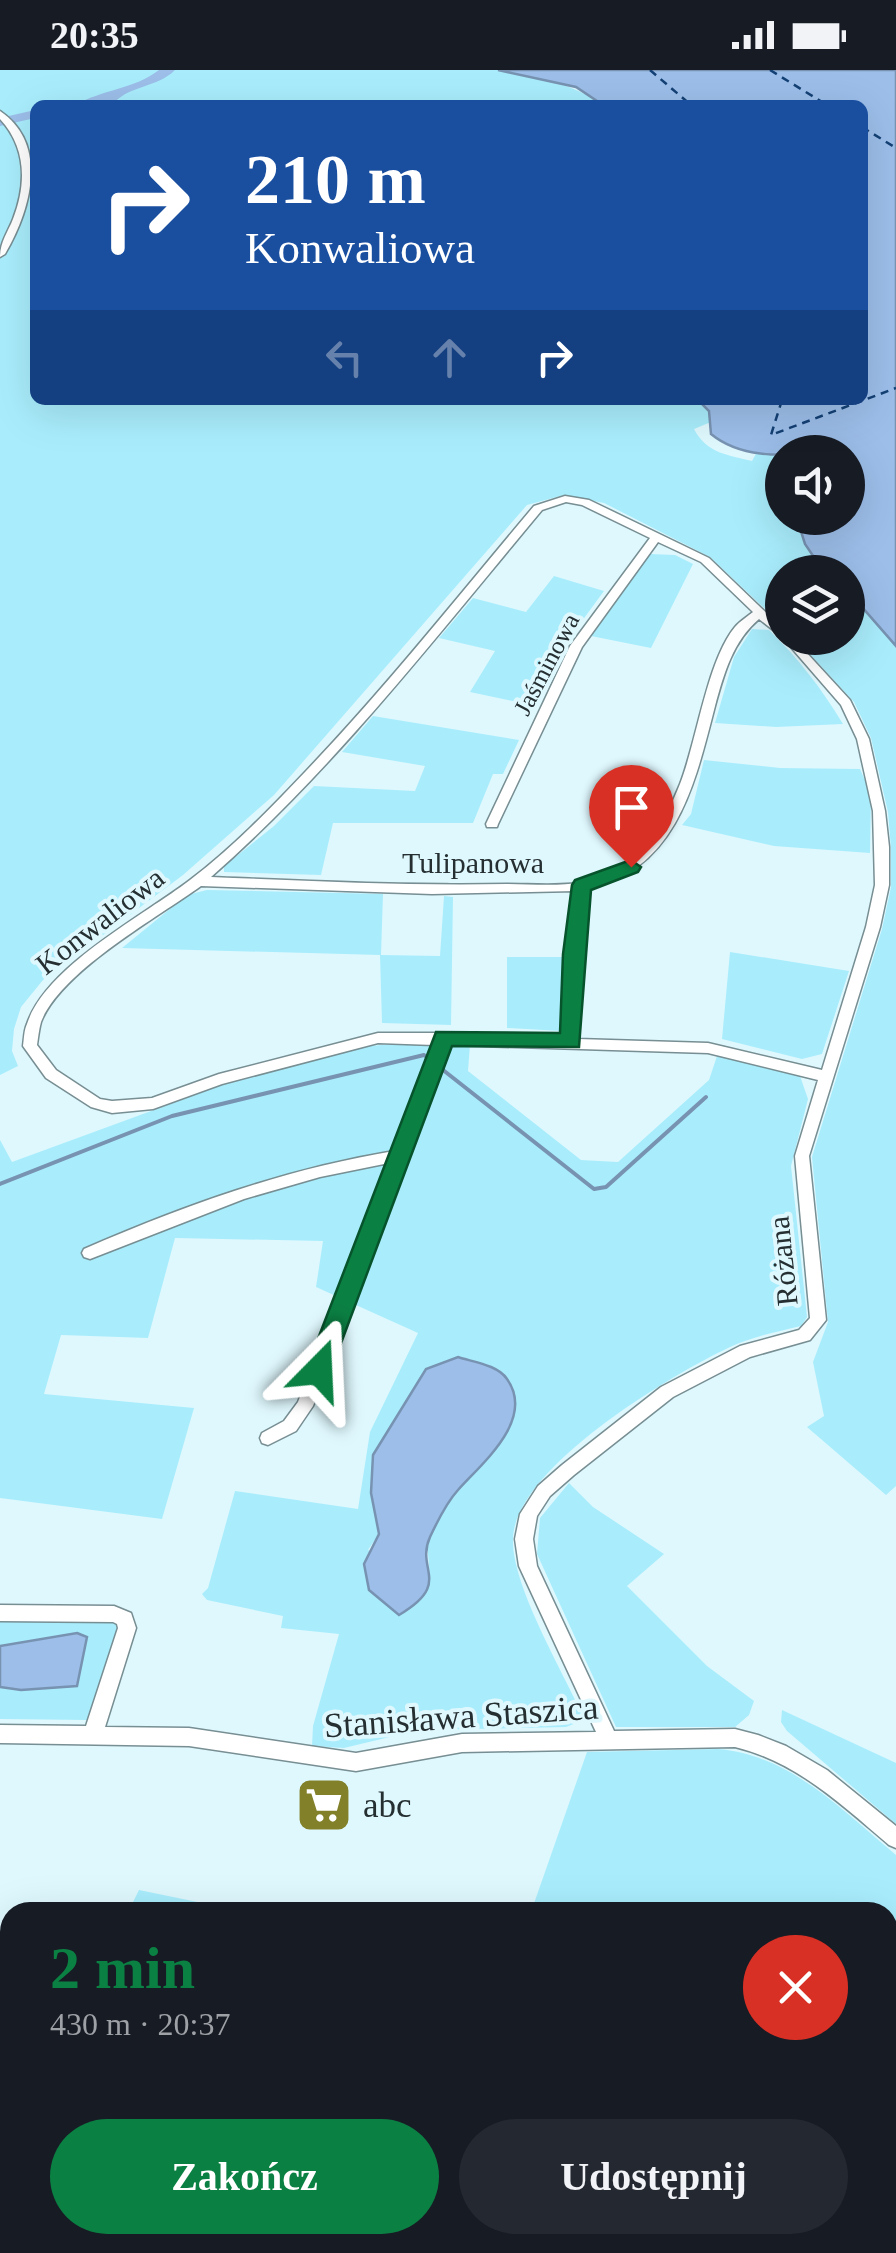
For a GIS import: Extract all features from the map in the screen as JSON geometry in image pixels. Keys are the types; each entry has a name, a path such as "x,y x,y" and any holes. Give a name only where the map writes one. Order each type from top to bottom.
{"street":[{"path":"0,254 21,218 28,184 21,148 4,118"},
{"name":"Konwaliowa","path":"656,536 584,502 565,500 538,508 299,786 198,881 63,981 33,1018 30,1046 50,1074 70,1089 96,1104 131,1107 357,1041 444,1038 716,1049 826,1076"},
{"name":"Różana","path":"656,536 705,560 765,617"},
{"name":"Jaśminowa","path":"492,824 576,646 656,536"},
{"name":"Tulipanowa","path":"198,881 471,890 602,882 631,867 669,824 684,795 710,700 735,639 746,621 760,612"},
{"name":"Różana","path":"608,1738 528,1566 526,1522 538,1498 657,1398 735,1356 804,1335 815,1326 817,1310 801,1167 804,1144 880,898 879,811 863,738 846,703 802,655"},
{"path":"571,1042 573,954 582,885"},
{"path":"268,1438 290,1426 306,1406 444,1038"},
{"path":"90,1253 203,1204 400,1156"},
{"path":"0,1613 114,1614 125,1618 127,1628 93,1734"},
{"name":"Stanisława Staszica","path":"0,1734 189,1737 356,1762 445,1744 717,1736 771,1746 802,1764 896,1838"}],"shaded area":[{"path":"0,70 498,70 553,82 591,97 596,100 30,100 30,405 703,405 711,422 694,429 705,444 752,461 757,452 765,453 765,535 802,535 812,555 765,555 765,609 710,557 604,503 564,495 527,505 274,795 183,875 43,980 21,1007 14,1029 12,1051 18,1066 0,1075"},
{"path":"498,70 896,70 896,646 865,610 865,555 812,555 802,535 865,535 865,435 765,435 765,454 742,450 711,434 709,411 703,405 868,405 868,100 596,100 576,87"},
{"path":"650,554 675,555 693,564 651,648 591,636"},
{"path":"554,576 604,591 568,640 536,706 470,692 495,651 439,638 473,598 526,612"},
{"path":"865,610 896,646 896,1486 886,1495 807,1427 824,1416 813,1362 828,1322 812,1157 882,929 891,887 888,812 871,738 854,702 811,655 865,655"},
{"path":"752,629 765,630 765,655 792,655 843,724 776,727 715,723 734,657"},
{"path":"373,716 519,740 503,774 493,774 473,823 333,823 321,875 224,872 224,866 274,826 314,786 415,791 425,766 342,752"},
{"path":"704,760 780,768 860,769 871,794 870,853 774,846 682,825 691,814"},
{"path":"207,890 383,894 381,955 440,956 444,896 453,897 451,1025 382,1023 380,955 122,948 187,895"},
{"path":"730,952 849,971 822,1054 802,1059 722,1039"},
{"path":"507,957 564,957 562,1031 507,1028"},
{"path":"404,1043 470,1045 468,1071 581,1160 618,1162 709,1080 717,1056 800,1076 808,1099 791,1166 807,1317 801,1326 728,1348 634,1402 566,1455 520,1512 513,1539 520,1579 583,1716 581,1721 566,1727 419,1730 344,1748 312,1746 313,1726 339,1634 281,1628 283,1616 207,1600 202,1594 208,1588 235,1491 358,1509 370,1432 418,1333 316,1287 323,1241 175,1238 148,1338 61,1335 44,1394 194,1408 162,1519 0,1498 0,1140 12,1162 222,1085 359,1047","holes":["458,1357 494,1369 507,1378 514,1400 499,1445 454,1493 427,1541 430,1578 368,1550 379,1534 373,1455 426,1369"]},
{"path":"458,1357 503,1374 514,1394 515,1410 502,1440 443,1512 427,1549 429,1585 415,1604 399,1615 369,1590 364,1564 379,1534 371,1493 373,1455 426,1369"},
{"path":"569,1483 593,1507 664,1554 627,1586 707,1666 754,1701 749,1715 735,1727 616,1727 537,1554 540,1518"},
{"path":"0,1620 113,1621 120,1625 87,1720 0,1719"},
{"path":"77,1633 87,1637 77,1686 21,1690 0,1687 0,1646"},
{"path":"782,1710 896,1763 896,1824 787,1731 781,1722"},
{"path":"718,1749 744,1753 792,1773 835,1803 896,1855 896,1902 534,1902 587,1752"},
{"path":"139,1890 197,1902 133,1902"}],"waterway":[{"path":"109,100 117,91 154,81 168,70"},
{"path":"0,122 30,115"},
{"path":"0,1184 172,1116 424,1055 594,1189 606,1187 706,1097"}],"ferry route":[{"path":"650,70 685,100"},
{"path":"770,70 819,100"},
{"path":"868,131 896,148"},
{"path":"868,399 896,388"},
{"path":"780,405 771,435 851,405"}],"place":[{"name":"abc","path":"324,1805"}],"route":[{"path":"319,1370 444,1038 571,1042 573,954 582,885 602,882 631,867"}]}
